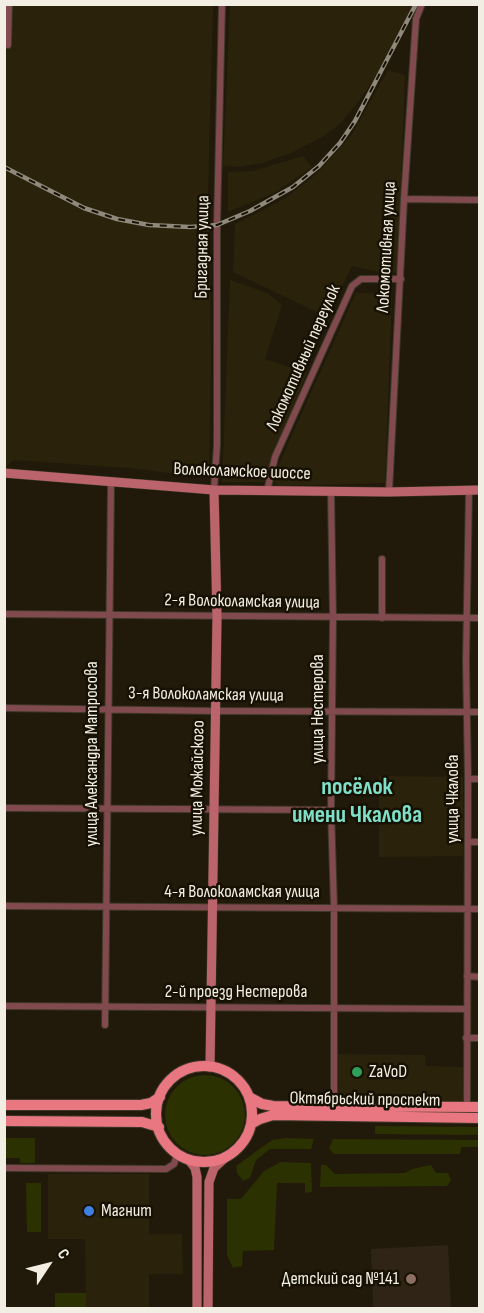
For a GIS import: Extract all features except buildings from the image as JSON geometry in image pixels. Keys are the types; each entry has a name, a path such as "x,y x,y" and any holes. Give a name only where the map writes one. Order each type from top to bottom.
{"main road":[{"name":"Волоколамское шоссе","path":"4,473 214,490 331,492 480,490"},
{"name":"улица Можайского","path":"210,1067 217,617 214,490"},
{"path":"208,1308 209,1182 214,1168 243,1142 251,1124 252,1108 243,1087 231,1075 210,1067 195,1068 178,1075 167,1085 160,1097 157,1112 159,1127 165,1141 175,1152 188,1159 207,1162 225,1158"},
{"path":"4,1104 141,1105 160,1097"},
{"name":"Октябрьский проспект","path":"249,1097 267,1105 480,1107"},
{"name":"Октябрьский проспект","path":"251,1124 273,1115 480,1118"},
{"path":"4,1120 142,1122 159,1127"},
{"path":"188,1159 195,1168 197,1177 197,1308"}],"street":[{"path":"8,45 9,4"},
{"name":"Бригадная улица","path":"214,490 217,445 217,225 222,4"},
{"name":"Локомотивная улица","path":"389,492 416,19 422,4"},
{"path":"404,199 480,200"},
{"name":"Локомотивный переулок","path":"267,491 275,457 352,286 361,279 401,279"},
{"name":"улица Александра Матросова","path":"105,1025 111,483"},
{"name":"улица Чкалова","path":"467,1107 469,490"},
{"name":"улица Нестерова","path":"331,492 334,1106"},
{"path":"382,559 382,618"},
{"name":"2-я Волоколамская улица","path":"4,614 480,618"},
{"name":"3-я Волоколамская улица","path":"4,708 480,712"},
{"path":"468,779 480,779"},
{"path":"4,808 332,810"},
{"path":"468,842 480,842"},
{"name":"4-я Волоколамская улица","path":"4,906 480,909"},
{"path":"468,976 480,976"},
{"name":"2-й проезд Нестерова","path":"4,1006 467,1009"},
{"path":"466,1038 480,1038"},
{"path":"4,1168 148,1169 171,1167 176,1160 175,1152"}],"shaded area":[{"path":"230,4 414,5 374,79 340,124 324,136 291,153 262,163 237,167 223,166"},
{"path":"4,5 213,5 208,192 211,359 209,478 129,468 13,460 5,468"},
{"path":"388,70 405,75 398,269 392,275 352,266 333,305 319,313 233,272 235,224 286,198 315,175 351,136"},
{"path":"303,156 312,167 274,193 228,212 228,172 253,171"},
{"path":"230,280 267,293 282,305 265,359 307,373 273,456 265,482 222,482"},
{"path":"356,293 392,294 385,483 280,486 274,482 278,466"},
{"path":"379,776 463,777 463,856 379,857"},
{"path":"337,1054 425,1055 426,1066 463,1067 463,1104 339,1102"},
{"path":"48,1174 149,1174 149,1234 182,1234 183,1274 149,1274 149,1308 86,1308 85,1239 48,1239"},
{"name":"Детский сад №141","path":"448,1245 451,1308 373,1308 371,1249"}],"green space":[{"path":"205,1075 220,1078 233,1087 242,1100 245,1115 242,1130 233,1143 220,1152 205,1155 190,1152 177,1143 168,1130 165,1115 168,1100 177,1087 190,1078"},
{"path":"375,1126 479,1127 479,1135 375,1134"},
{"path":"5,1138 35,1138 35,1163 20,1163 20,1158 5,1158"},
{"path":"314,1139 311,1149 270,1149 256,1160 250,1178 243,1181 237,1173 236,1166 272,1140"},
{"path":"333,1139 479,1140 479,1147 461,1147 460,1154 334,1154 329,1148"},
{"path":"281,1162 311,1163 312,1192 305,1193 305,1183 277,1183 274,1250 243,1251 242,1266 233,1268 227,1255 227,1199 241,1199 264,1171"},
{"path":"321,1165 326,1165 335,1174 405,1173 431,1165 436,1173 448,1173 451,1180 447,1186 320,1187"},
{"path":"26,1183 41,1183 41,1232 27,1232"},
{"path":"55,1293 86,1293 86,1308 55,1308"}],"railway":[{"path":"4,167 84,208 117,219 149,225 190,227 217,225 250,211 293,187 319,166 340,143 355,121 416,4"}],"place":[{"name":"ZaVoD","path":"357,1072"},
{"name":"Магнит","path":"89,1211"},
{"name":"Детский сад №141","path":"411,1279"}],"district":[{"name":"посёлок имени Чкалова","path":"357,802"}]}
